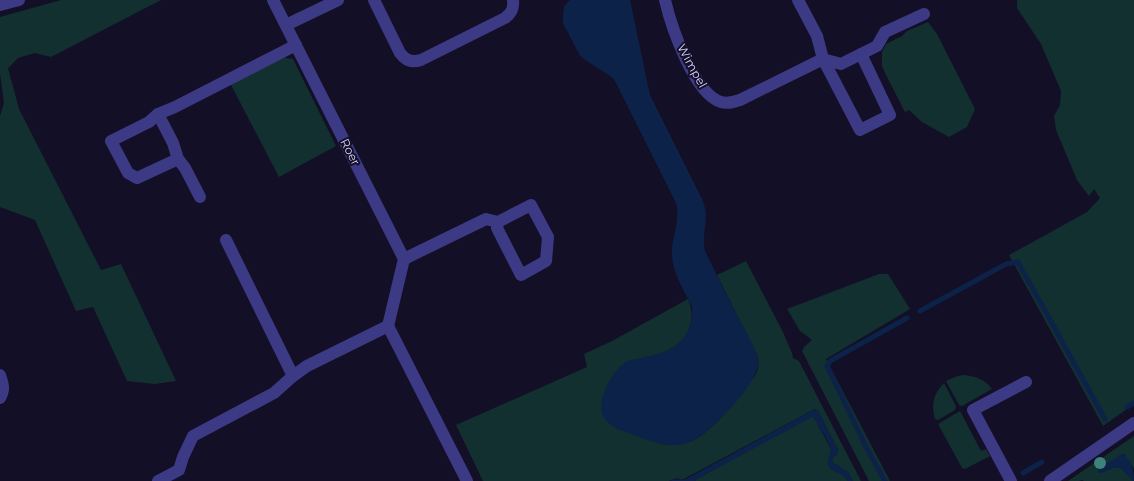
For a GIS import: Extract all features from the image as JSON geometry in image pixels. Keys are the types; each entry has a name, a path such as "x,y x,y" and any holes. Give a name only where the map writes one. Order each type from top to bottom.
{"street":[{"path":"0,5 19,0"},
{"name":"Roer","path":"273,0 404,258"},
{"path":"286,25 338,0"},
{"path":"374,0 400,53 408,61 413,62 421,60 505,18 513,10 512,0"},
{"name":"Wimpel","path":"665,0 672,27 691,68 708,94 723,103 749,97 824,59"},
{"path":"798,0 816,36 824,59 860,130 890,115 861,54"},
{"path":"824,59 841,64 877,46 885,32 924,14"},
{"path":"178,159 137,178 128,173 111,141 148,122 158,114 296,45"},
{"path":"158,114 178,159 185,168 200,197"},
{"path":"467,481 388,326 404,258 486,219 498,222 531,205 548,237 546,261 520,275 497,228 498,222"},
{"path":"226,240 293,376"},
{"path":"158,481 182,475 183,457 193,436 274,393 307,366 388,326"},
{"path":"0,375 4,386 0,398"},
{"path":"1011,481 973,410 1026,382"},
{"path":"1050,481 1134,424"}],"green space":[{"path":"61,0 161,0 51,57 35,53 18,58 8,68 19,109 101,270 121,264 176,381 155,384 127,381 93,307 76,311 35,220 0,207 0,116 4,103 0,73 0,17"},
{"path":"1017,0 1134,0 1134,404 1103,426 1009,255 1087,212 1100,198 1094,189 1089,196 1077,180 1056,130 1054,116 1060,105 1061,91 1041,44 1017,8"},
{"path":"928,22 937,34 975,109 967,127 949,137 922,122 909,110 905,112 882,66 882,52 886,44 902,36 907,31"},
{"path":"280,57 293,59 336,146 279,177 230,83"},
{"path":"746,261 782,330 793,358 799,361 861,481 853,481 848,472 833,463 832,458 838,453 838,450 818,411 815,409 682,480 677,478 669,481 483,481 456,425 587,367 584,354 612,341 688,299 692,314 691,321 682,341 664,352 627,362 661,444 688,442 696,439 710,428 736,401 758,369 757,355 717,275"},
{"path":"879,274 888,274 910,309 826,359 890,481 869,481 802,351 812,340 800,331 787,309"},
{"path":"963,375 979,379 992,389 962,406 959,405 946,381"},
{"path":"944,383 956,406 955,410 938,420 935,419 933,404 937,391"},
{"path":"960,411 981,451 986,449 990,456 965,469 962,468 938,424"},
{"path":"810,417 815,419 831,449 828,461 831,469 844,475 848,481 695,480"},
{"path":"1134,436 1134,469 1124,454 1099,468 1101,473 1116,467 1122,469 1134,481 1068,481"}],"water":[{"path":"570,0 630,0 650,95 705,207 705,251 757,356 757,369 744,392 712,427 694,440 686,443 665,445 617,429 607,422 601,409 607,386 621,366 628,361 671,349 681,341 688,331 692,319 692,307 674,269 672,248 677,216 676,203 613,78 579,54 563,23 564,6"},
{"path":"815,409 818,411 838,450 838,453 832,458 833,463 848,472 853,481 848,481 843,475 829,467 830,447 815,419 812,417 696,481 669,481 686,479"},
{"path":"1122,454 1130,462 1134,481 1119,468 1111,468 1101,473 1098,472 1099,468"}],"waterway":[{"path":"920,311 1006,264 1018,262 1105,419"},
{"path":"885,481 866,447 827,366 830,361 907,318"},
{"path":"1127,407 1134,403"},
{"path":"1023,473 1042,462"}]}
